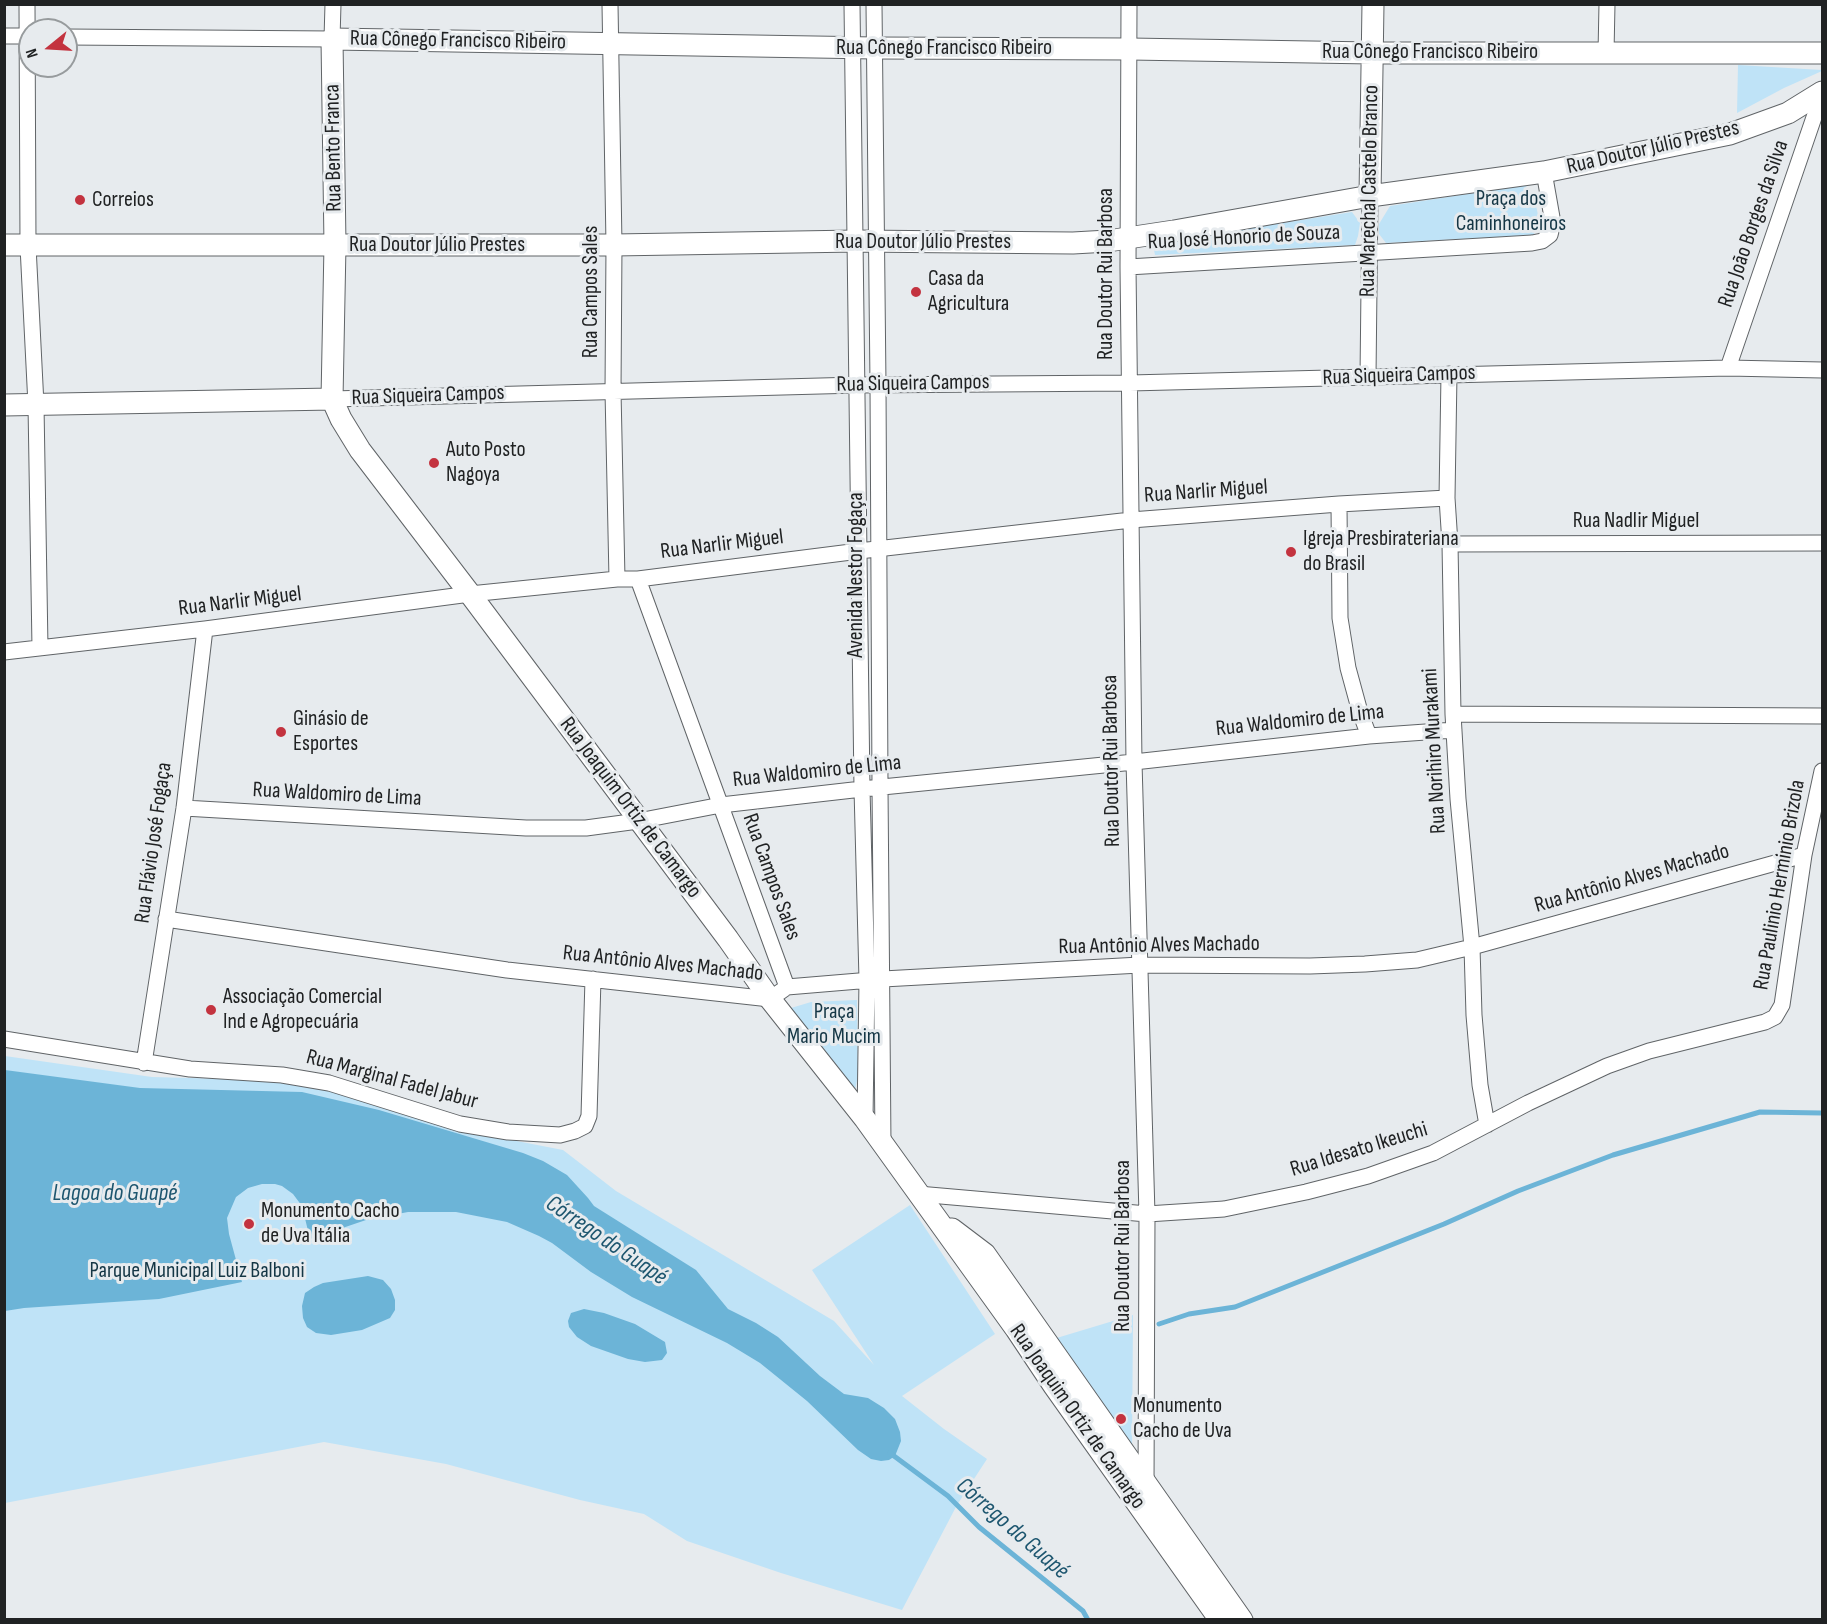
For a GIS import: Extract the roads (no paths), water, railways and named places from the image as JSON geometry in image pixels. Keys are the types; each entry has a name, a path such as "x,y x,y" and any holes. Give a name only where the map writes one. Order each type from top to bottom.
{"main road":[{"name":"Rua Marechal Castelo Branco","path":"1370,196 1373,4"},
{"name":"Rua Cônego Francisco Ribeiro","path":"332,39 852,48 1372,53 1822,53"},
{"name":"Rua Bento Franca","path":"332,39 335,245 332,399"},
{"name":"Rua Doutor Júlio Prestes","path":"4,246 614,245 866,241 1073,243 1128,238 1370,196 1544,172 1730,134 1788,113 1822,93"},
{"name":"Rua Siqueira Campos","path":"4,405 332,399"},
{"name":"Rua Joaquim Ortiz de Camargo","path":"332,399 360,450 639,821 779,993 865,1119 1220,1620"},
{"name":"Rua Joaquim Ortiz de Camargo","path":"933,1214 986,1254 1242,1620"}],"street":[{"name":"Rua Bento Franca","path":"332,39 333,4"},
{"name":"Rua Campos Sales","path":"610,4 617,579"},
{"name":"Avenida Nestor Fogaça","path":"852,4 852,48 878,385 884,1145"},
{"name":"Avenida Nestor Fogaça","path":"865,1119 867,980 862,789 858,384 875,48 874,4"},
{"name":"Rua Doutor Rui Barbosa","path":"1129,4 1128,267 1134,762 1147,1214 1146,1516"},
{"path":"1606,53 1607,4"},
{"name":"Rua Cônego Francisco Ribeiro","path":"78,37 332,39"},
{"path":"28,78 28,246 36,405 40,648"},
{"name":"Rua João Borges da Silva","path":"1728,368 1822,93"},
{"name":"Rua José Honorio de Souza","path":"1128,267 1542,241 1550,235 1553,223 1544,172"},
{"name":"Rua Marechal Castelo Branco","path":"1368,377 1370,196"},
{"name":"Rua Siqueira Campos","path":"332,399 858,384 1130,383 1728,368 1822,370"},
{"name":"Rua Norihiro Murakami","path":"1449,374 1447,498 1453,714 1458,799 1473,947 1474,1016 1480,1084 1487,1125"},
{"name":"Rua Narlir Miguel","path":"4,652 205,629 470,594 617,579 638,579 1131,520 1447,498"},
{"path":"1339,504 1340,618 1348,668 1369,736"},
{"name":"Rua Nadlir Miguel","path":"1450,544 1822,543"},
{"name":"Rua Campos Sales","path":"638,579 721,805 779,993"},
{"path":"860,616 879,617"},
{"name":"Rua Flávio José Fogaça","path":"144,1063 184,808 205,629"},
{"path":"861,680 879,680"},
{"path":"1453,714 1822,716"},
{"name":"Rua Waldomiro de Lima","path":"184,808 526,828 586,828 639,821 721,805 862,789 1369,736 1454,730"},
{"name":"Rua Paulinio Herminio Brizola","path":"1782,1005 1804,855 1822,771"},
{"name":"Rua Antônio Alves Machado","path":"166,920 507,970 593,980 779,993 867,980 1140,965 1311,966 1417,960 1473,947 1804,855"},
{"name":"Rua Marginal Fadel Jabur","path":"4,1039 144,1063 190,1069 282,1075 329,1083 460,1124 508,1132 560,1135 585,1126 589,1116 593,980"},
{"name":"Rua Idesato Ikeuchi","path":"918,1194 1147,1214 1224,1209 1306,1192 1368,1176 1433,1153 1528,1103 1607,1066 1649,1051 1764,1022 1775,1017 1782,1005"}],"water":[{"name":"Lagoa do Guapé","path":"5,1070 140,1088 302,1092 379,1110 543,1161 567,1175 594,1206 696,1270 728,1309 778,1337 820,1376 844,1394 868,1398 884,1408 895,1419 900,1432 901,1441 895,1456 881,1461 871,1459 858,1450 807,1401 760,1363 727,1343 632,1297 591,1272 552,1243 507,1222 456,1212 408,1212 366,1220 310,1239 302,1206 293,1194 282,1186 262,1184 248,1188 236,1197 227,1218 242,1282 159,1299 5,1311"},
{"path":"368,1276 383,1280 391,1289 395,1300 395,1310 390,1318 362,1330 331,1335 316,1333 307,1327 303,1318 302,1306 305,1293 323,1283"},
{"path":"584,1309 604,1313 635,1324 665,1342 667,1353 662,1360 645,1362 628,1359 591,1346 577,1337 569,1327 568,1321 571,1313"}],"waterway":[{"path":"1159,1324 1189,1314 1235,1307 1444,1224 1518,1191 1613,1155 1760,1112 1822,1113"},
{"name":"Córrego do Guapé","path":"890,1453 948,1496 979,1527 1083,1611 1088,1620"}],"place":[{"name":"Correios","path":"80,200"},
{"name":"Casa da Agricultura","path":"916,292"},
{"name":"Auto Posto Nagoya","path":"434,463"},
{"name":"Igreja Presbirateriana do Brasil","path":"1291,552"},
{"name":"Ginásio de Esportes","path":"281,732"},
{"name":"Associação Comercial Ind e Agropecuária","path":"211,1010"},
{"name":"Monumento Cacho de Uva Itália","path":"249,1224"},
{"name":"Monumento Cacho de Uva","path":"1121,1419"}],"park label":[{"name":"Praça dos Caminhoneiros","path":"1511,212"},
{"name":"Praça Mario Mucim","path":"834,1024"},
{"name":"Parque Municipal Luiz Balboni","path":"197,1271"}]}
